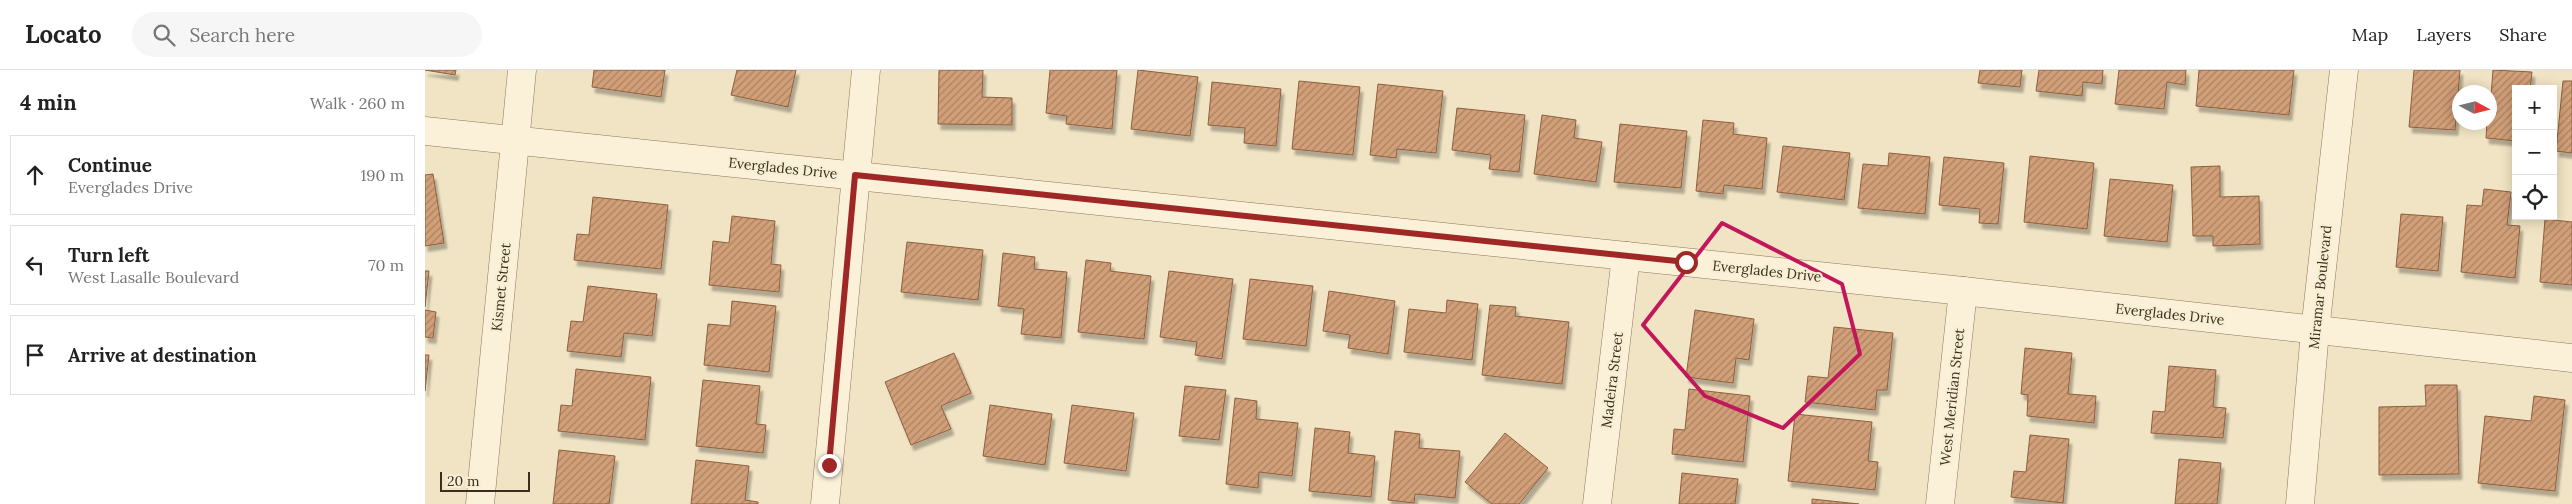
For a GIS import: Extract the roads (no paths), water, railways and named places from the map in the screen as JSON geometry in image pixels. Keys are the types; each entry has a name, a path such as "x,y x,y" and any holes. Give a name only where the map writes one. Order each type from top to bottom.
{"street":[{"name":"Kismet Street","path":"480,504 522,70"},
{"path":"825,504 866,70"},
{"name":"Miramar Boulevard","path":"2300,504 2315,331 2344,70"},
{"name":"Everglades Drive","path":"425,131 1963,290 2315,331 2572,358"},
{"name":"Madeira Street","path":"1597,504 1626,256"},
{"name":"West Meridian Street","path":"1940,504 1963,290"}]}
